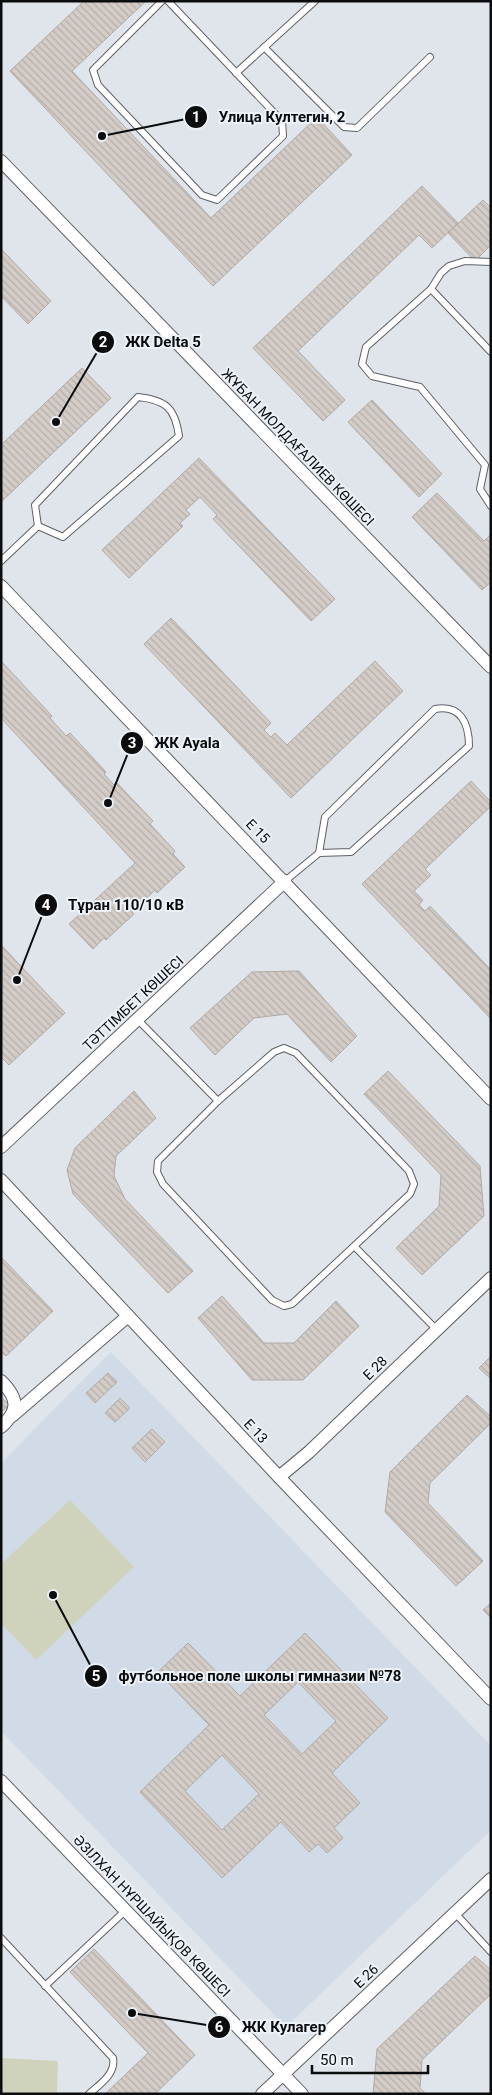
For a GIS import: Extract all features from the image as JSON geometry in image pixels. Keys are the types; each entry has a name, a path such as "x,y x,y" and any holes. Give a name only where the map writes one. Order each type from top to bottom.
{"street":[{"name":"ЖҰБАН МОЛДАҒАЛИЕВ КӨШЕСІ","path":"1,161 491,667"},
{"name":"E 15","path":"1,586 491,1099"},
{"name":"ТӘТТІМБЕТ КӨШЕСІ","path":"1,1147 284,881"},
{"name":"E 13","path":"1,1180 279,1477 491,1699"},
{"name":"E 28","path":"279,1477 309,1452 491,1278"},
{"path":"1,1427 128,1316"},
{"path":"1,1381 12,1392 15,1404 12,1416"},
{"name":"ӘЗІЛХАН НҰРШАЙЫҚОВ КӨШЕСІ","path":"1,1781 302,2094"},
{"name":"E 26","path":"262,2094 491,1879"}],"lane":[{"path":"162,1 93,70 98,85 202,195 217,200 283,136 282,122 168,1"},
{"path":"236,73 315,1"},
{"path":"264,47 344,127 356,128 430,58"},
{"path":"491,262 465,260 450,266 441,273 431,289 366,347 362,364 372,376 420,388 485,465 480,489 491,506"},
{"path":"431,289 491,352"},
{"path":"138,397 158,399 176,416 179,436 63,537 38,526 35,505 138,397"},
{"path":"1,561 38,526"},
{"path":"284,881 319,853 351,852 469,746 469,728 463,717 444,708 435,709 325,817 319,853"},
{"path":"138,1019 218,1101"},
{"path":"284,1048 296,1053 409,1170 414,1184 410,1194 355,1247 292,1304 284,1306 272,1300 163,1184 157,1172 158,1161 218,1101 274,1052 284,1048"},
{"path":"355,1247 437,1330"},
{"path":"45,1986 126,1910"},
{"path":"454,1913 491,1952"},
{"path":"1,1938 113,2058 114,2066 110,2073 89,2094"}],"shaded area":[{"path":"111,1352 491,1746 491,1830 286,2027 1,1731 1,1463"}],"green space":[{"path":"70,1500 134,1567 36,1660 1,1623 1,1564"},
{"path":"1,2058 58,2061 57,2094 1,2094"}],"building":[{"path":"84,1 146,1 72,71 211,218 317,117 352,155 213,286 10,71"},
{"path":"422,186 458,223 432,248 419,235 298,351 345,400 323,421 253,348"},
{"path":"483,200 491,208 491,245 475,261 448,233"},
{"path":"1,249 51,301 28,324 1,296"},
{"path":"82,368 111,398 1,502 1,445"},
{"path":"372,400 442,474 419,497 348,422"},
{"path":"199,458 335,599 311,621 213,519 217,515 200,497 186,510 190,514 180,523 183,526 129,578 102,550"},
{"path":"437,493 484,541 491,534 491,582 482,590 412,517"},
{"path":"171,618 271,723 264,730 271,737 275,733 287,745 375,661 403,691 291,798 144,644"},
{"path":"1,661 52,716 50,718 66,736 70,733 106,772 104,774 114,785 116,782 153,821 150,824 175,851 173,854 185,867 157,893 155,890 132,912 134,914 106,940 104,938 93,949 69,924 135,863 1,718"},
{"path":"471,781 491,802 491,806 425,869 431,875 414,891 423,900 419,905 425,911 430,906 491,970 491,1019 362,884"},
{"path":"2,946 65,1013 9,1065 1,1057"},
{"path":"299,971 357,1036 331,1062 287,1014 254,1018 215,1055 190,1028 252,972"},
{"path":"388,1071 480,1166 484,1216 422,1275 396,1248 439,1206 441,1175 364,1094"},
{"path":"134,1091 156,1118 116,1156 114,1176 125,1199 193,1271 168,1293 73,1194 67,1170 75,1148"},
{"path":"1,1257 53,1311 6,1356 1,1352"},
{"path":"222,1296 264,1343 294,1343 336,1301 359,1326 303,1380 252,1380 198,1318"},
{"path":"491,1356 491,1379 479,1368"},
{"path":"108,1373 117,1382 95,1403 86,1393"},
{"path":"467,1395 491,1417 491,1423 430,1483 428,1503 483,1561 456,1586 385,1512 390,1472"},
{"path":"1,1397 9,1405 1,1412"},
{"path":"120,1398 130,1408 115,1422 105,1413"},
{"path":"152,1429 165,1442 145,1462 132,1448"},
{"path":"491,1603 491,1618 483,1610"},
{"path":"305,1633 388,1718 332,1773 360,1803 334,1828 343,1838 327,1853 318,1844 309,1852 281,1822 222,1878 140,1792 209,1725 158,1672 188,1643 240,1696","holes":["298,1682 336,1721 302,1754 264,1715","222,1755 259,1794 222,1830 185,1791"]},
{"path":"94,1949 195,2055 155,2094 105,2094 148,2053 70,1972"},
{"path":"475,1956 491,1970 491,1994 422,2060 420,2088 426,2094 373,2094 377,2049"}],"place":[{"name":"Улица Култегин, 2","path":"102,136"},
{"name":"ЖК Delta 5","path":"56,422"},
{"name":"ЖК Ayala","path":"108,803"},
{"name":"Тұран 110/10 кВ","path":"17,980"},
{"name":"футбольное поле школы гимназии №78","path":"53,1595"},
{"name":"ЖК Кулагер","path":"132,2013"}]}
